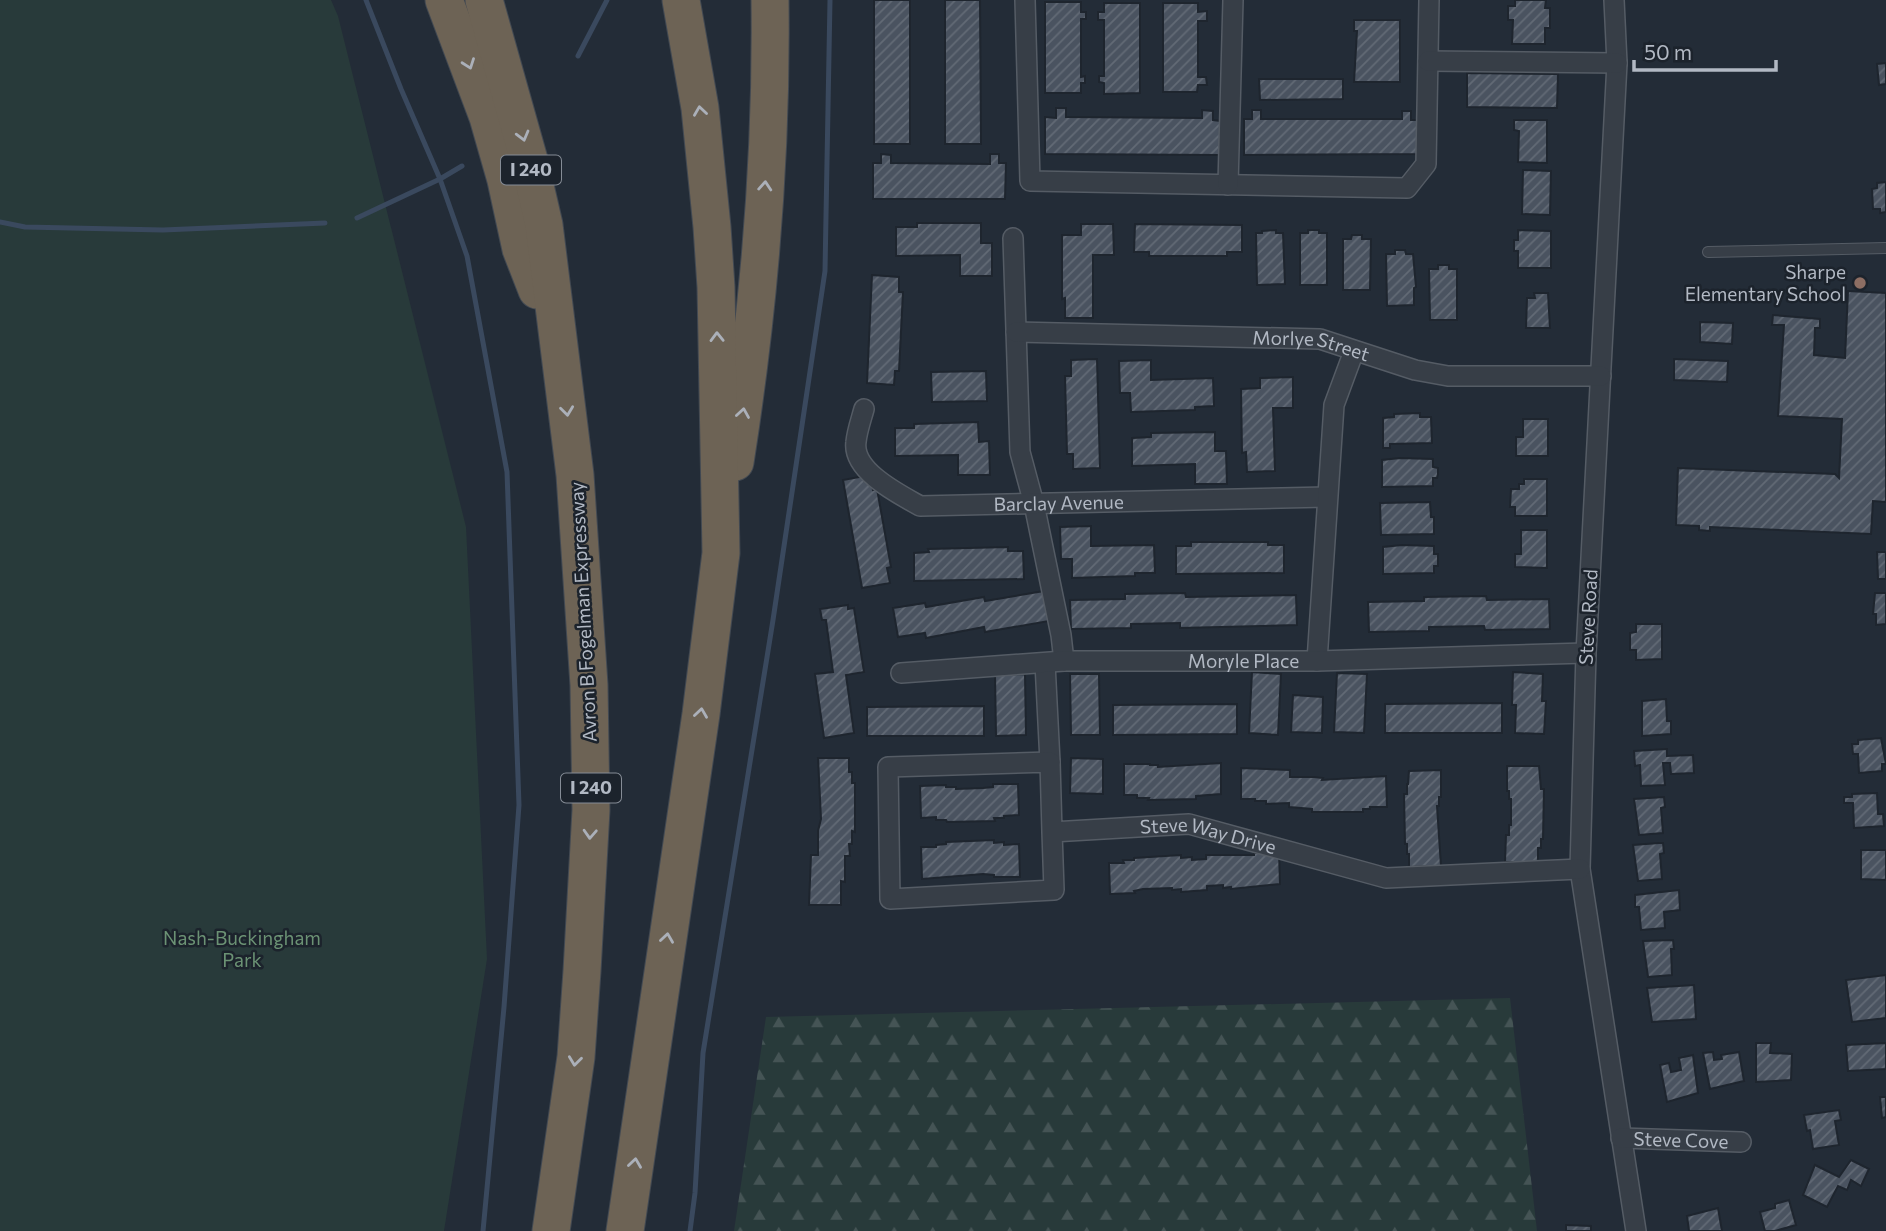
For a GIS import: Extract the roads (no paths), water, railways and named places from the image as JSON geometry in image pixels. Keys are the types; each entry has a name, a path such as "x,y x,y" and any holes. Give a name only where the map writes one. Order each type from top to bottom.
{"highway":[{"path":"444,0 488,117 522,249 558,344"},
{"name":"Avron B Fogelman Expressway","path":"484,0 529,160 544,225 582,546 591,783 587,897 576,1057 551,1231"},
{"path":"681,0 700,108 712,227 716,287 721,553"},
{"path":"625,1231 750,366 766,175 770,0"}],"street":[{"path":"1025,0 1030,181 1407,188 1426,164 1429,0"},
{"path":"1228,185 1233,0"},
{"name":"Steve Road","path":"1614,0 1617,63 1586,653 1580,869 1636,1231"},
{"path":"1428,61 1617,63"},
{"path":"1013,239 1020,452 1034,504 1061,635 1055,662 1050,762 1054,890 890,899 888,767 1050,762"},
{"name":"Morlye Street","path":"1016,332 1320,339 1415,370 1448,376 1601,376"},
{"path":"1317,661 1334,405 1354,351"},
{"name":"Barclay Avenue","path":"864,409 855,444 857,457 883,485 920,506 1327,497"},
{"name":"Moryle Place","path":"901,673 1055,662 1317,661 1586,653"},
{"name":"Steve Way Drive","path":"1052,832 1189,824 1386,878 1580,869"},
{"name":"Steve Cove","path":"1621,1138 1741,1142"}],"lane":[{"path":"1708,252 1886,248"}],"waterway":[{"path":"366,0 440,179 467,256 507,472 519,805 483,1231"},
{"path":"578,56 607,0"},
{"path":"690,1231 695,1193 703,1053 773,620 825,271 830,0"},
{"path":"357,218 462,166"},
{"path":"0,222 25,227 163,230 325,223"}],"place":[{"name":"Sharpe Elementary School","path":"1860,283"}],"park label":[{"name":"Nash-Buckingham Park","path":"242,949"}]}
